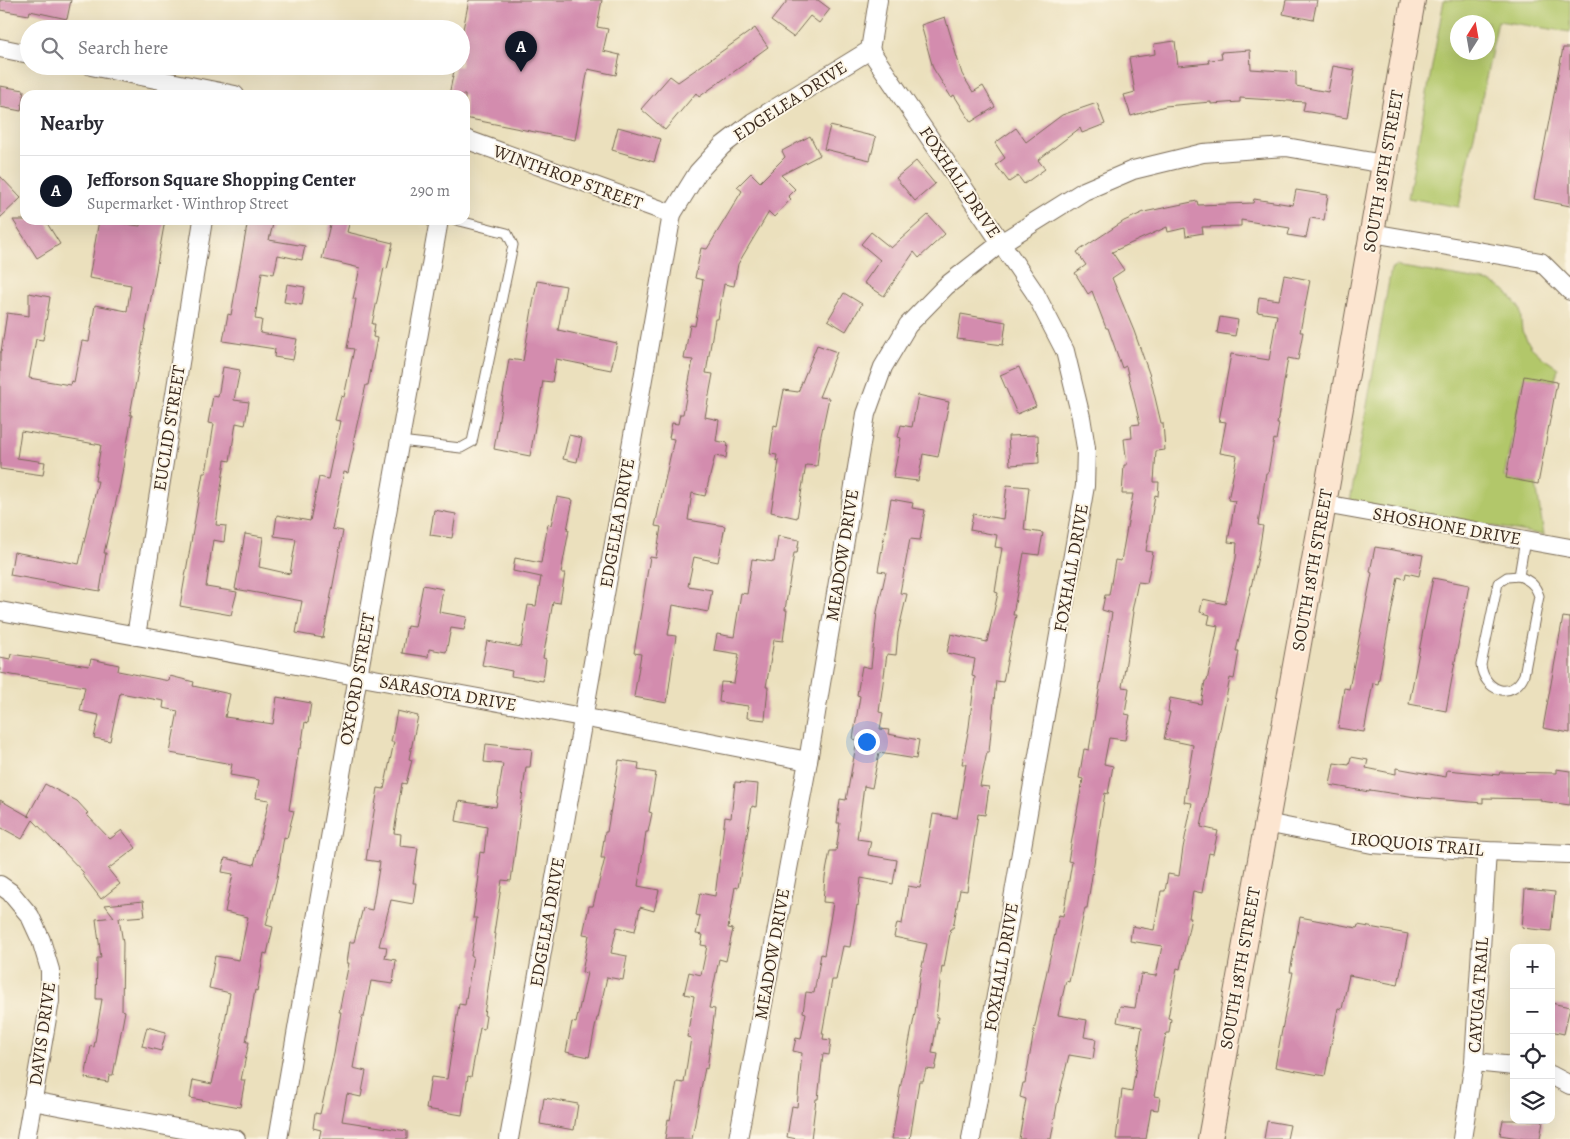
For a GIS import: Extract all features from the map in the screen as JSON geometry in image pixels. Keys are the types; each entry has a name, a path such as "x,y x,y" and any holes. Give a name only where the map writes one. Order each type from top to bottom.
{"main road":[{"name":"SOUTH 18TH STREET","path":"1210,1139 1413,0"}],"street":[{"path":"870,50 878,0"},
{"path":"0,48 20,52"},
{"name":"EDGELEA DRIVE","path":"509,1139 672,214 698,172 722,146 753,122 870,50"},
{"name":"FOXHALL DRIVE","path":"870,50 1035,293 1066,352 1086,448 1085,486 971,1139"},
{"path":"135,75 208,90"},
{"name":"WINTHROP STREET","path":"470,141 672,214"},
{"name":"MEADOW DRIVE","path":"738,1139 808,761 866,414 883,367 908,325 946,286 1001,243 1084,190 1133,170 1203,152 1286,147 1384,164"},
{"name":"EUCLID STREET","path":"136,636 202,225"},
{"name":"OXFORD STREET","path":"278,1139 438,225"},
{"path":"1372,233 1541,262 1570,291"},
{"name":"SHOSHONE DRIVE","path":"1324,504 1570,548"},
{"name":"SARASOTA DRIVE","path":"0,611 582,717 808,761"},
{"name":"IROQUOIS TRAIL","path":"1266,823 1372,844 1570,854"},
{"name":"CAYUGA TRAIL","path":"1462,1139 1474,1062 1487,851"},
{"name":"DAVIS DRIVE","path":"0,884 10,892 30,916 41,940 50,970 50,1001 26,1139"},
{"path":"1474,1062 1510,1066"},
{"path":"1555,1076 1570,1085"},
{"path":"32,1101 236,1139"}],"lane":[{"path":"400,441 461,448 472,442 513,245 507,233 470,224"},
{"path":"1520,576 1526,540"},
{"path":"1507,576 1520,576 1531,581 1537,589 1539,596 1524,675 1520,683 1513,688 1499,689 1486,681 1482,674 1481,665 1498,583 1507,576"}],"green space":[{"path":"1444,0 1570,0 1570,32 1498,21 1495,35 1495,15 1450,15 1450,60 1490,60 1459,207 1408,198"},
{"path":"1396,266 1490,282 1505,290 1520,309 1522,331 1531,347 1558,368 1555,381 1524,377 1504,477 1536,484 1544,535 1350,502 1391,269"}],"building":[{"path":"0,0 71,0 67,19 30,11 29,15 0,10"},
{"path":"469,0 602,0 597,27 608,29 603,51 620,55 616,75 588,69 575,140 470,119 470,90 450,90 453,75 470,75 470,20 465,20"},
{"path":"788,0 818,0 830,9 819,23 810,16 793,37 771,21"},
{"path":"1286,0 1317,0 1313,20 1283,14"},
{"path":"945,17 962,74 973,92 983,86 995,107 971,122 954,95 951,97 933,68 921,25"},
{"path":"755,28 768,47 699,97 696,93 665,130 641,109 670,76 678,82"},
{"path":"1175,41 1178,66 1209,63 1208,60 1222,59 1221,52 1250,50 1251,69 1296,72 1296,86 1328,92 1333,66 1355,70 1347,118 1303,111 1305,102 1240,98 1240,102 1211,104 1211,102 1165,106 1131,116 1124,95 1135,92 1129,58 1155,54 1154,44"},
{"path":"1563,48 1570,48 1570,206 1534,199"},
{"path":"0,86 24,90 20,90 20,111 0,107"},
{"path":"1097,103 1105,124 1082,133 1080,128 1038,160 1045,169 1024,184 1018,176 1009,182 996,165 1005,158 995,143 1016,128 1026,142 1062,115"},
{"path":"830,126 876,137 870,160 824,149"},
{"path":"618,127 661,139 654,162 612,150"},
{"path":"810,136 820,155 781,175 795,189 788,196 791,199 774,217 769,212 738,264 734,286 724,284 718,319 715,319 706,373 713,374 705,417 719,420 716,441 728,443 726,458 715,456 705,496 692,493 688,520 725,526 718,562 694,557 688,586 712,590 708,612 673,605 668,635 676,636 667,703 634,697 641,654 634,653 650,557 656,558 661,527 655,526 674,439 669,438 672,423 678,424 680,414 683,414 693,360 684,359 690,325 695,326 703,280 695,278 701,248 707,249 742,191 737,187 751,173 760,182 785,157 782,151"},
{"path":"916,161 935,184 915,201 896,178"},
{"path":"0,176 20,199 0,218"},
{"path":"1296,190 1328,195 1324,220 1310,218 1306,238 1288,235 1290,228 1241,220 1241,226 1202,227 1203,233 1186,236 1185,228 1168,232 1167,227 1112,252 1124,270 1112,278 1150,376 1161,423 1163,423 1165,450 1156,451 1154,482 1159,482 1158,496 1155,495 1146,551 1153,552 1147,583 1138,582 1132,611 1134,612 1122,687 1129,688 1125,714 1130,715 1125,740 1109,738 1104,764 1113,766 1108,794 1105,793 1087,908 1085,908 1069,982 1066,981 1058,1015 1087,1020 1084,1037 1096,1039 1093,1059 1069,1055 1051,1139 1019,1139 1026,1099 1020,1097 1023,1083 1025,1083 1059,915 1063,916 1072,862 1068,861 1083,779 1079,778 1084,749 1089,750 1112,613 1102,610 1105,595 1109,595 1115,560 1121,561 1133,494 1122,494 1124,465 1127,465 1124,439 1132,438 1131,425 1140,424 1126,366 1122,368 1092,291 1088,294 1075,273 1086,265 1077,252 1124,221 1144,212 1197,201 1198,205 1253,203 1254,199 1293,205"},
{"path":"928,215 945,234 919,258 914,252 884,296 864,283 880,260 861,244 871,232 891,248"},
{"path":"13,220 20,220 20,225 48,225 60,244 37,258"},
{"path":"98,225 164,225 130,415 132,415 120,485 104,553 106,553 100,591 10,575 14,552 79,564 98,481 95,481 101,445 21,431 17,458 45,462 43,475 0,469 0,352 7,313 29,316 29,293 50,297 43,340 36,339 29,378 70,385 71,381 74,382 82,341 89,342 95,305 127,311 131,285 89,278"},
{"path":"247,225 273,225 269,240 305,246 302,260 278,255 274,274 262,272 255,319 262,320 260,333 297,339 293,360 274,357 275,349 223,341 228,314 231,315"},
{"path":"330,225 349,225 347,232 393,243 387,269 384,268 372,324 375,324 373,337 377,338 368,385 366,385 353,442 355,442 348,473 344,472 332,529 343,531 323,638 296,633 302,601 235,589 245,534 263,537 259,567 290,574 296,539 274,536 277,515 310,521 319,477 328,479 340,421 335,420 341,396 344,397 354,349 347,348 356,299 353,299 360,268 322,259"},
{"path":"1284,275 1310,280 1300,332 1303,332 1298,360 1288,358 1277,424 1279,424 1276,440 1274,439 1268,473 1266,473 1258,525 1263,526 1258,557 1236,651 1239,651 1234,679 1230,678 1201,827 1218,831 1213,854 1209,853 1202,893 1193,891 1189,918 1191,918 1180,969 1177,968 1168,1018 1171,1019 1169,1033 1166,1033 1154,1096 1160,1097 1158,1110 1151,1109 1146,1139 1116,1139 1122,1090 1132,1092 1142,1027 1117,1022 1120,1006 1135,1008 1141,974 1156,976 1162,946 1130,941 1132,926 1154,930 1161,891 1165,891 1168,874 1179,876 1192,803 1184,802 1193,745 1164,739 1170,712 1168,712 1170,698 1201,704 1218,626 1208,624 1210,615 1200,612 1203,599 1225,604 1236,558 1237,543 1228,542 1235,501 1228,500 1237,456 1220,453 1226,422 1219,421 1231,354 1269,360 1277,315 1257,312 1259,297 1279,300"},
{"path":"537,281 566,286 558,330 617,343 611,370 556,359 552,382 543,381 530,456 494,449 509,359 523,361"},
{"path":"287,284 305,287 302,305 284,302"},
{"path":"844,293 862,304 846,331 828,320"},
{"path":"961,314 1006,322 1003,345 957,339"},
{"path":"1220,317 1238,320 1235,336 1217,333"},
{"path":"817,345 837,352 819,397 829,398 820,440 817,466 806,465 797,518 771,512 779,461 776,460 777,455 770,454 774,425 777,426 784,390 798,392"},
{"path":"223,367 240,370 234,400 249,402 245,425 236,423 230,461 225,460 216,525 226,526 224,542 213,540 206,587 237,592 231,615 180,606 203,473 206,473 214,424 208,423 213,396 218,397"},
{"path":"1019,367 1036,406 1017,414 1000,375"},
{"path":"1524,376 1557,382 1538,484 1506,478"},
{"path":"918,395 949,402 938,457 923,454 918,481 893,478 901,438 898,437 901,425 912,427"},
{"path":"569,435 582,438 577,462 563,459"},
{"path":"1038,435 1039,463 1010,465 1008,436"},
{"path":"1007,485 1029,487 1024,530 1043,533 1039,555 1024,553 1013,615 1016,615 1003,682 996,681 989,752 987,752 980,786 989,787 985,815 978,814 967,891 960,890 944,967 942,966 936,1017 938,1017 932,1053 938,1054 935,1070 926,1069 923,1081 919,1081 910,1139 892,1139 927,944 894,937 897,923 902,924 908,886 920,888 933,814 957,818 966,764 962,764 969,727 975,677 972,676 975,659 947,653 951,634 987,642 998,593 995,592 1002,548 995,547 997,535 970,530 973,514 1003,519"},
{"path":"557,497 573,500 561,573 565,573 560,603 553,602 543,658 546,659 543,681 511,676 512,671 482,665 487,641 521,647 528,605 536,606 541,577 513,571 515,558 541,563 548,524 551,525"},
{"path":"891,499 913,503 912,508 925,510 920,540 910,539 900,593 907,594 898,633 896,655 887,654 879,712 883,713 880,729 889,730 888,734 919,740 916,759 879,753 872,788 864,786 857,839 871,841 868,855 897,860 893,884 861,878 850,947 843,946 836,980 832,980 822,1034 824,1034 823,1039 831,1040 829,1055 823,1054 811,1139 797,1139 787,1137 792,1106 797,1107 802,1053 793,1051 796,1038 801,1039 806,1013 803,1012 806,992 814,993 821,954 824,955 833,903 823,902 825,877 830,851 836,851 840,823 837,823 840,799 846,800 857,740 853,739 860,696 857,695 862,666 871,668 877,612 886,572 878,571"},
{"path":"434,510 456,514 452,538 430,535"},
{"path":"778,536 799,540 797,553 794,553 785,610 787,610 783,641 774,640 766,687 768,687 765,720 747,718 748,706 719,702 721,682 734,683 739,654 714,650 717,634 734,637 741,593 747,594 752,559 774,562"},
{"path":"1375,547 1423,555 1419,576 1406,573 1405,579 1398,577 1378,684 1373,683 1364,732 1338,728 1344,688 1349,689 1372,573 1370,572"},
{"path":"1433,578 1469,585 1446,711 1409,704"},
{"path":"423,585 443,589 439,612 467,617 464,630 451,628 446,652 429,649 428,657 402,653 407,626 415,627"},
{"path":"1563,617 1570,618 1570,733 1543,728"},
{"path":"11,654 89,666 91,659 119,665 118,671 169,681 170,676 194,682 193,686 230,694 225,717 273,724 277,697 311,703 308,723 305,722 301,748 299,748 289,810 294,811 287,838 284,837 266,925 273,927 267,954 264,953 257,991 255,990 246,1042 249,1042 241,1080 245,1080 240,1107 190,1098 193,1080 212,1084 230,993 209,988 215,956 239,960 248,917 225,912 233,874 222,872 225,858 254,865 269,800 256,798 259,780 230,775 232,764 170,753 178,711 163,708 164,701 120,693 110,741 94,738 99,715 80,711 85,687 0,673 0,657 10,659"},
{"path":"397,711 418,716 409,759 412,760 406,784 402,783 394,833 401,834 400,846 418,848 413,883 416,883 413,904 391,900 379,946 387,947 385,958 396,960 393,984 371,981 364,1017 362,1017 353,1068 366,1071 361,1097 347,1094 342,1121 407,1131 407,1139 319,1139 321,1130 313,1128 315,1113 320,1114 334,1054 341,1012 339,1012 349,963 347,963 350,942 354,942 363,908 372,910 380,862 366,860 378,788 384,789 394,742 391,742"},
{"path":"486,744 532,749 530,767 526,767 511,881 502,880 484,1015 486,1016 484,1029 480,1028 471,1077 468,1076 462,1115 426,1109 431,1077 447,1079 459,1004 465,1005 477,918 473,918 479,877 477,876 480,852 484,853 487,827 456,821 459,801 496,807 503,764 484,762"},
{"path":"1351,757 1368,760 1366,768 1396,774 1396,768 1446,777 1447,770 1499,775 1500,772 1556,773 1556,769 1570,771 1570,805 1541,801 1541,799 1483,798 1483,803 1422,798 1330,785 1334,763 1349,765"},
{"path":"619,760 639,763 638,770 656,773 649,812 652,813 648,832 646,832 638,886 659,890 654,911 640,907 635,931 617,927 611,953 627,956 623,980 607,977 589,1057 566,1052 572,1022 576,1023 587,973 582,972 589,935 583,934 589,906 593,906 605,858 601,858"},
{"path":"735,782 758,784 756,807 752,806 738,888 735,887 728,928 733,929 726,961 719,959 709,1008 715,1009 707,1069 705,1068 692,1139 665,1139 677,1082 684,1083 691,1038 687,1037 694,996 684,994 689,972 701,975 707,946 701,945 703,935 696,934 700,916 696,915 700,893 715,896 725,817 731,818"},
{"path":"45,784 77,801 88,813 86,814 110,839 122,830 136,848 108,869 120,884 101,899 82,874 84,873 33,820 22,839 0,827 0,800 30,817 28,815"},
{"path":"1525,889 1555,892 1551,931 1522,928"},
{"path":"143,901 145,916 119,918 123,943 122,1010 125,1011 113,1075 109,1075 108,1082 85,1078 91,1046 94,1047 102,999 96,999 97,958 101,958 96,919 114,917 105,905"},
{"path":"1300,917 1357,928 1358,925 1408,934 1398,985 1349,975 1342,1009 1338,1008 1325,1076 1275,1067 1293,972 1290,972"},
{"path":"1555,1004 1570,1007 1564,1034 1555,1032"},
{"path":"147,1027 166,1032 161,1051 142,1046"},
{"path":"544,1098 578,1104 574,1130 540,1124"},
{"path":"1503,1120 1510,1120 1510,1124 1542,1124 1540,1139 1524,1139 1500,1135"},
{"path":"1267,1121 1290,1125 1287,1139 1264,1139"}],"place":[{"name":"Jefforson Square Shopping Center","path":"521,72"}]}
